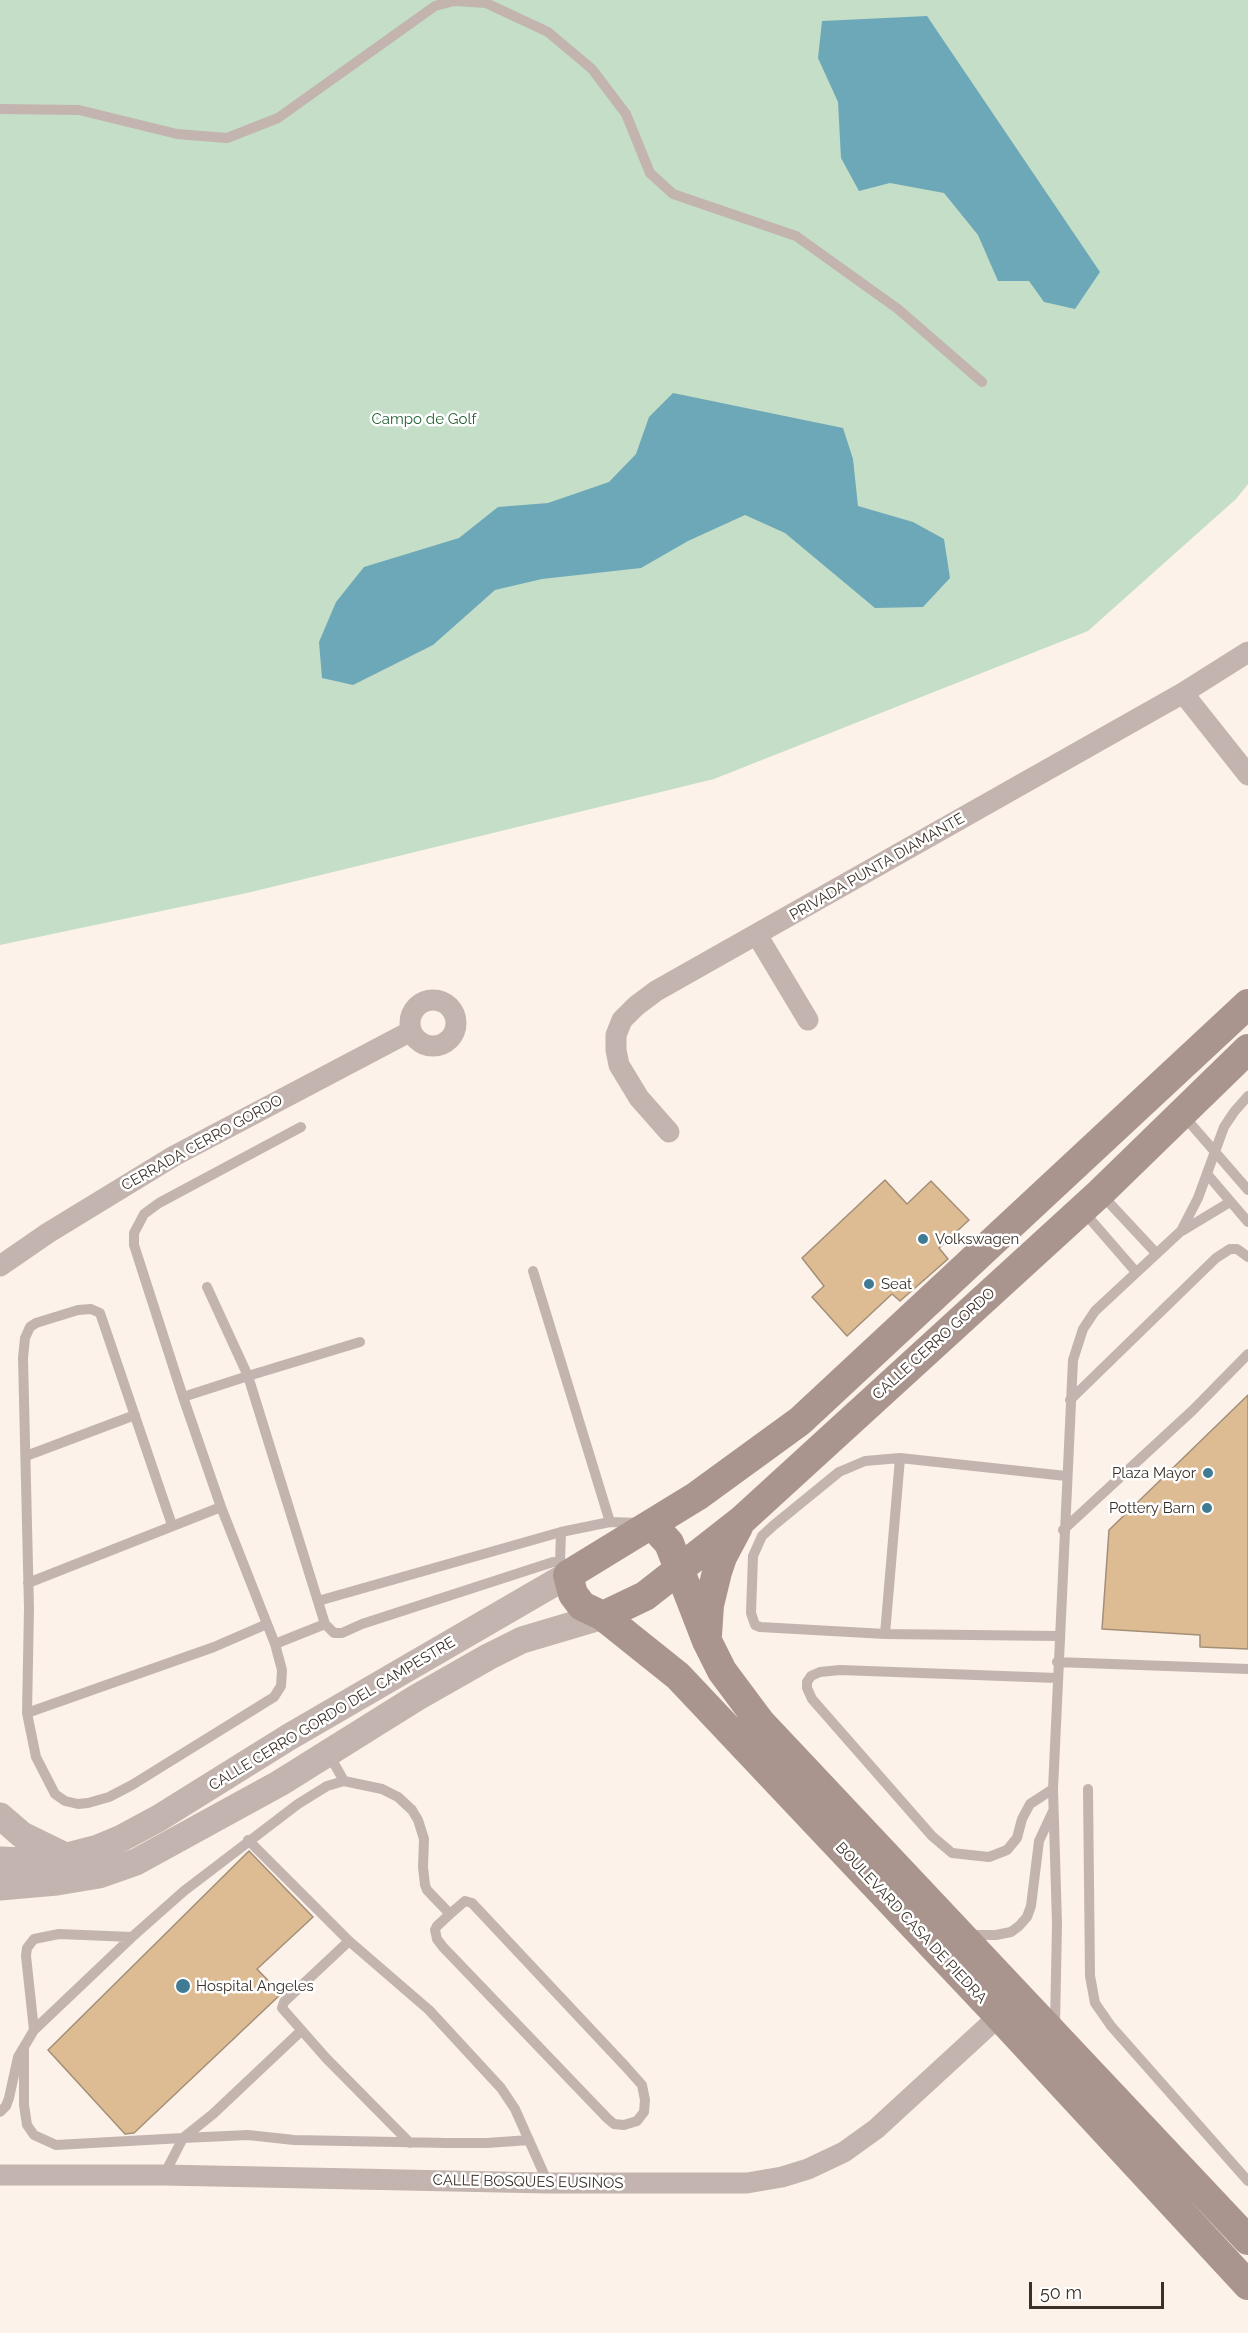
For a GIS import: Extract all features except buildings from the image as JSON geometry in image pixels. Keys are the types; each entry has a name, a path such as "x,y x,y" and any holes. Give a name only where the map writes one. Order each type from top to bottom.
{"main road":[{"path":"650,1526 697,1496 800,1421 1248,1004"},
{"name":"CALLE CERRO GORDO","path":"603,1616 645,1596 731,1528 1091,1201 1248,1049"},
{"path":"697,1496 684,1511 684,1522 688,1534 700,1541 731,1528"},
{"name":"CALLE CERRO GORDO DEL CAMPESTRE","path":"564,1569 650,1526"},
{"name":"BOULEVARD CASA DE PIEDRA","path":"650,1526 669,1543 707,1641 722,1671 760,1722 1054,2035 1181,2191 1248,2285"},
{"path":"707,1641 709,1605 731,1528"},
{"name":"BOULEVARD CASA DE PIEDRA","path":"564,1569 577,1601 586,1610 603,1616 678,1676 999,2016 1181,2191 1248,2240"}],"street":[{"name":"PRIVADA PUNTA DIAMANTE","path":"669,1132 639,1098 619,1065 615,1050 616,1035 622,1020 636,1006 656,992 1183,693 1248,652"},
{"path":"1183,693 1248,775"},
{"path":"757,935 808,1020"},
{"name":"CERRADA CERRO GORDO","path":"0,1266 48,1233 174,1156 411,1031"},
{"name":"CALLE CERRO GORDO DEL CAMPESTRE","path":"0,1860 28,1861 67,1856 122,1839 564,1569"},
{"name":"CALLE CERRO GORDO DEL CAMPESTRE","path":"0,1887 57,1882 99,1875 136,1862 280,1783 416,1698 514,1644 555,1629 603,1616"},
{"path":"0,1816 22,1835 67,1856"},
{"name":"CALLE BOSQUES EUSINOS","path":"0,2175 164,2175 548,2183 747,2183 782,2177 808,2169 844,2152 876,2129 999,2016"}],"lane":[{"path":"0,109 79,110 177,134 227,138 278,118 435,6 454,1 486,3 548,32 592,69 626,114 650,172 673,194 796,237 898,309 982,382"},
{"path":"1181,1231 1229,1120 1248,1096"},
{"path":"1182,1115 1248,1190"},
{"path":"172,1524 100,1313 91,1309 78,1310 30,1327 25,1338 27,1713 36,1757 55,1794 65,1801 78,1804 88,1803 109,1797 132,1785 274,1697 281,1686 282,1670 275,1644 221,1507 183,1397 134,1245 134,1233 144,1214 159,1203 301,1127"},
{"path":"1207,1174 1248,1222"},
{"path":"1091,1201 1156,1253"},
{"path":"1091,1201 1136,1272"},
{"path":"1054,2035 1057,1924 1053,1789 1057,1662 1073,1360 1083,1329 1095,1311 1181,1231 1230,1202"},
{"path":"1070,1400 1216,1258 1230,1249 1237,1249 1248,1257"},
{"path":"533,1271 610,1522"},
{"path":"207,1287 248,1376 325,1623 330,1632 342,1632 541,1565 553,1562 564,1569"},
{"path":"183,1397 360,1342"},
{"path":"1064,1530 1193,1410 1248,1354"},
{"path":"26,1456 135,1415"},
{"path":"1059,1636 885,1634 770,1629 755,1624 751,1613 753,1556 762,1536 839,1472 865,1461 900,1458 1066,1476"},
{"path":"885,1634 900,1458"},
{"path":"28,1583 172,1524 221,1507"},
{"path":"318,1601 561,1532 610,1522 650,1526"},
{"path":"561,1532 564,1569"},
{"path":"275,1644 325,1623"},
{"path":"27,1713 214,1647 267,1624"},
{"path":"1057,1662 1248,1669"},
{"path":"1053,1789 1030,1803 1022,1819 1017,1838 1006,1850 989,1857 952,1852 933,1836 812,1699 807,1682 811,1676 820,1672 840,1670 1057,1678"},
{"path":"328,1753 344,1781"},
{"path":"0,2112 9,2098 14,2068 24,2044 34,2030 184,1891 248,1840 327,1786 344,1781 382,1789 398,1797 412,1810 424,1839 425,1885 450,1914"},
{"path":"1088,1790 1090,1976 1095,2002 1111,2026 1248,2181"},
{"path":"961,1935 996,1935 1011,1932 1027,1917 1031,1906 1039,1840 1053,1811"},
{"path":"248,1840 349,1941 429,2010 501,2088 512,2103 548,2183"},
{"path":"465,1901 472,1903 626,2067 642,2085 645,2100 644,2112 637,2121 624,2125 614,2124 607,2118 443,1947 437,1939 435,1930 450,1914 465,1901"},
{"path":"34,2030 26,1956 27,1948 34,1939 59,1934 132,1937"},
{"path":"349,1941 284,2002 282,2008 301,2031 410,2143"},
{"path":"164,2175 183,2138 213,2114 301,2031"},
{"path":"24,2044 24,2105 27,2125 34,2135 56,2145 248,2135 294,2140 410,2143 487,2143 530,2140"}],"green space":[{"name":"Campo de Golf","path":"0,0 1248,0 1248,484 1236,499 1088,631 714,779 247,893 0,945"}],"water":[{"path":"927,16 1100,272 1075,309 1044,302 1029,281 998,281 978,235 944,193 890,183 859,191 841,158 838,102 818,58 822,21"},
{"path":"673,393 843,428 853,459 858,506 913,522 944,539 950,578 923,607 875,608 785,533 745,515 688,541 641,568 542,579 495,590 433,645 353,685 322,678 319,642 336,602 364,567 459,538 498,507 548,503 609,482 636,454 649,417"}],"place":[{"name":"Volkswagen","path":"923,1239"},
{"name":"Seat","path":"869,1284"},
{"name":"Plaza Mayor","path":"1208,1473"},
{"name":"Pottery Barn","path":"1207,1508"},
{"name":"Hospital Angeles","path":"183,1986"}]}
